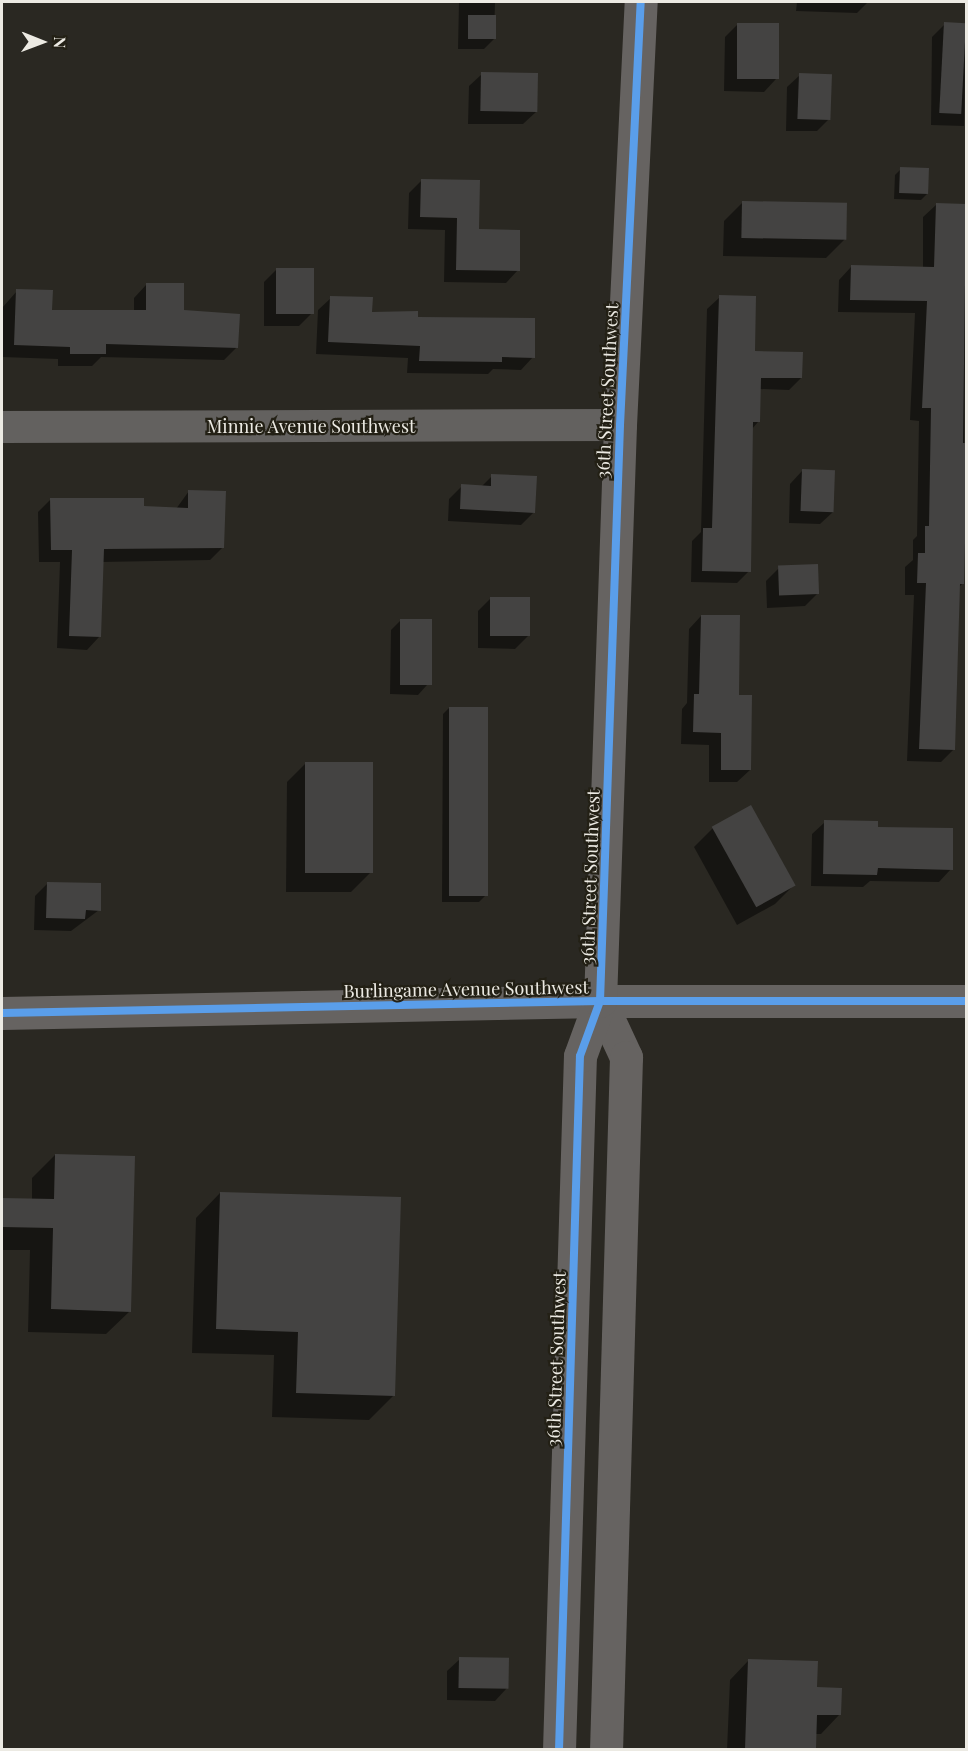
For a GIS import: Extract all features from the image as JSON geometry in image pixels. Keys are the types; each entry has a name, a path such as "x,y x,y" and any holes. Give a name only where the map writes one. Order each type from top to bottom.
{"street":[{"name":"36th Street Southwest","path":"559,1749 580,1056 600,1001 620,424 641,2"},
{"name":"Minnie Avenue Southwest","path":"2,427 620,424"},
{"name":"36th Street Southwest","path":"600,1001 626,1056 606,1749"},
{"name":"Burlingame Avenue Southwest","path":"2,1013 600,1001 966,1001"},
{"path":"571,1392 584,1402 590,1414 598,1477 612,1532"}],"building":[{"path":"468,15 496,15 496,39 468,39"},
{"path":"944,22 966,23 961,114 939,113"},
{"path":"737,23 779,23 779,79 737,79"},
{"path":"481,72 538,73 537,112 480,111"},
{"path":"799,73 832,74 830,120 797,119"},
{"path":"900,167 929,168 928,194 899,193"},
{"path":"421,179 480,180 479,229 520,230 520,271 456,270 457,218 420,217"},
{"path":"742,201 847,203 846,240 741,238"},
{"path":"936,203 966,204 963,443 966,443 966,502 964,584 960,584 955,750 919,749 926,583 917,583 918,553 925,553 925,526 929,526 931,408 922,408 927,301 850,300 851,265 934,267"},
{"path":"276,268 314,268 314,314 276,314"},
{"path":"146,283 184,283 184,310 240,314 238,348 106,344 106,354 70,354 70,347 14,345 16,289 53,290 52,310 146,310"},
{"path":"719,295 756,296 755,351 803,352 802,378 761,378 760,422 753,422 751,572 702,571 703,528 712,528"},
{"path":"330,296 373,297 372,312 418,311 418,317 535,318 535,358 502,357 502,362 419,361 420,346 328,342"},
{"path":"802,469 835,470 834,512 801,511"},
{"path":"491,474 537,476 535,513 460,509 461,484 491,486"},
{"path":"188,490 226,491 224,548 104,549 101,637 69,636 72,550 51,550 50,498 144,498 144,506 188,508"},
{"path":"818,564 819,594 779,595 778,565"},
{"path":"490,597 530,597 530,636 490,636"},
{"path":"701,615 740,615 739,695 752,695 751,770 721,770 721,733 693,732 694,694 699,694"},
{"path":"400,619 432,619 432,685 400,685"},
{"path":"449,707 488,707 488,896 449,896"},
{"path":"305,762 373,762 373,873 305,873"},
{"path":"751,805 796,885 756,907 712,827"},
{"path":"824,820 878,821 878,827 953,828 953,870 878,868 877,875 823,874"},
{"path":"47,882 101,883 101,911 86,910 85,919 46,918"},
{"path":"55,1154 135,1156 131,1312 51,1309 53,1228 2,1227 2,1198 54,1199"},
{"path":"220,1192 401,1197 395,1396 296,1393 298,1332 216,1329"},
{"path":"459,1657 509,1658 508,1689 458,1688"},
{"path":"748,1659 818,1661 817,1687 842,1688 841,1715 817,1715 816,1749 745,1749"}],"cycle path":[{"path":"559,1750 580,1056 600,1001 620,425 641,2"},
{"path":"2,1013 600,1001 966,1001"}]}
